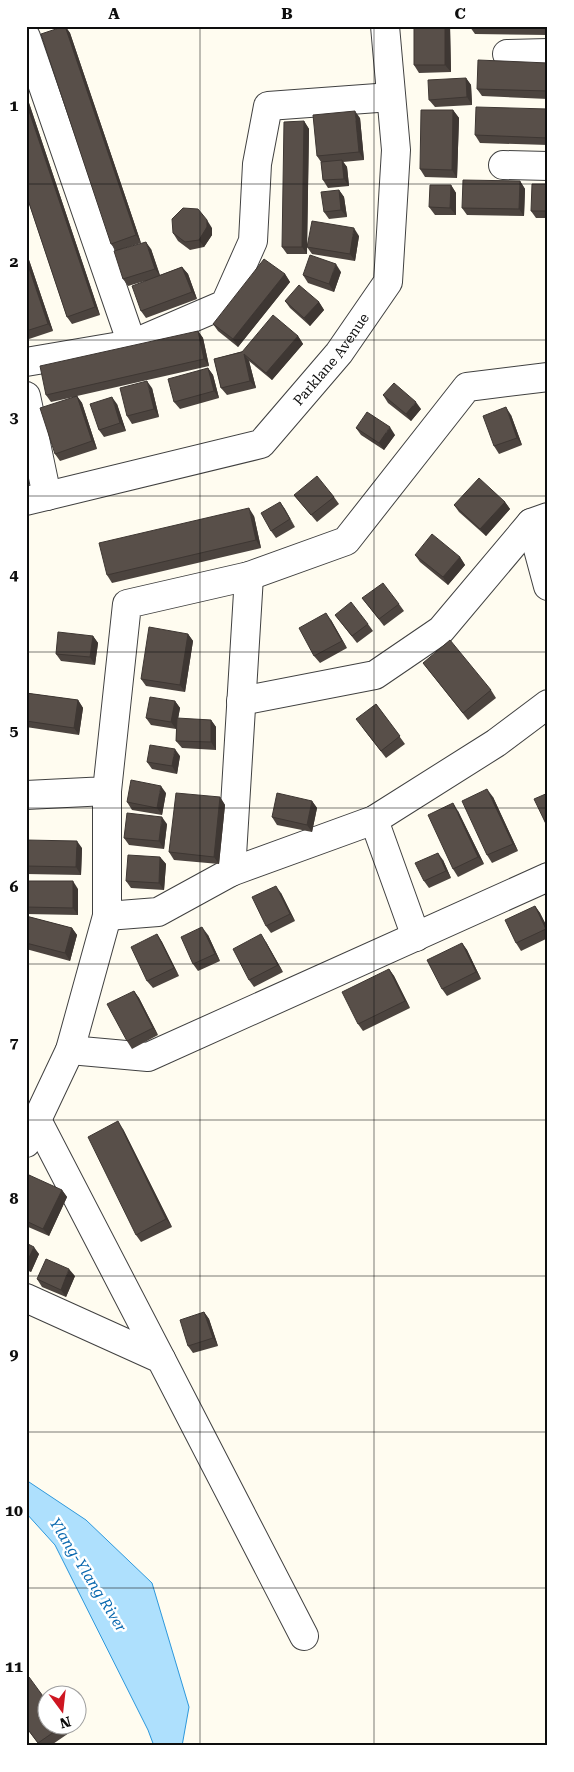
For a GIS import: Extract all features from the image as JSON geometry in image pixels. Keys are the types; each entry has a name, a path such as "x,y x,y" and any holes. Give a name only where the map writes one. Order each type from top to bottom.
{"street":[{"name":"Parklane Avenue","path":"37,498 261,444 340,353 388,282 396,150 385,26"},
{"path":"26,37 132,344"},
{"path":"507,54 548,53"},
{"path":"26,362 132,344 225,304 253,241 257,164 268,106 391,97"},
{"path":"503,165 548,166"},
{"path":"304,1636 161,1359 32,1131 70,1050 107,916 107,791 127,604 249,576 346,541 467,388 548,376"},
{"path":"26,396 37,498"},
{"path":"242,701 375,675 440,630 539,520"},
{"path":"539,520 548,586"},
{"path":"231,872 249,576"},
{"path":"107,916 158,912 231,872 374,820 496,743 548,704"},
{"path":"26,795 107,791"},
{"path":"374,820 416,936"},
{"path":"70,1050 148,1057 548,878"},
{"path":"26,1298 161,1359"}],"water":[{"name":"Ylang-Ylang River","path":"26,1480 86,1520 152,1583 189,1707 182,1746 154,1746 148,1730 55,1545 26,1513"}],"building":[{"path":"65,26 136,235 111,244 41,34"},
{"path":"414,26 445,26 445,65 414,65"},
{"path":"548,26 548,28 470,27"},
{"path":"478,60 548,63 548,91 477,89"},
{"path":"466,78 467,97 429,100 428,80"},
{"path":"26,102 95,307 67,317 26,194"},
{"path":"476,107 548,109 548,138 475,135"},
{"path":"421,110 453,110 452,170 420,169"},
{"path":"355,111 359,152 317,156 313,115"},
{"path":"304,121 302,247 282,247 284,122"},
{"path":"342,160 344,179 323,180 321,162"},
{"path":"463,180 520,181 519,209 462,208"},
{"path":"532,184 548,184 548,211 531,211"},
{"path":"430,185 451,185 450,208 429,207"},
{"path":"339,190 341,210 324,212 321,192"},
{"path":"183,208 198,209 207,220 207,227 199,240 185,242 173,233 172,219"},
{"path":"312,221 354,228 350,254 307,247"},
{"path":"146,242 155,269 123,279 114,251"},
{"path":"310,255 336,264 329,284 303,275"},
{"path":"26,259 48,324 26,331"},
{"path":"264,259 285,274 233,339 213,324"},
{"path":"182,267 192,292 141,311 132,286"},
{"path":"299,285 319,302 304,318 285,301"},
{"path":"273,315 298,336 266,373 244,354 250,381 221,388 214,359 242,352"},
{"path":"198,331 204,359 46,395 40,366"},
{"path":"208,368 214,391 174,402 168,379"},
{"path":"147,381 154,409 127,416 120,388"},
{"path":"394,383 416,402 406,414 383,395"},
{"path":"77,396 92,441 55,454 40,408"},
{"path":"112,397 120,423 99,430 90,404"},
{"path":"506,407 517,438 494,446 483,416"},
{"path":"367,412 390,427 379,443 356,428"},
{"path":"317,476 334,497 311,515 294,495"},
{"path":"479,478 505,502 480,529 454,505"},
{"path":"280,502 290,519 271,531 261,513"},
{"path":"249,508 256,540 107,575 99,543"},
{"path":"432,534 460,557 443,577 415,555"},
{"path":"383,583 399,604 379,619 362,598"},
{"path":"351,602 368,624 352,636 335,615"},
{"path":"326,613 342,641 314,656 299,628"},
{"path":"149,627 188,634 180,685 141,679"},
{"path":"58,632 93,636 90,657 56,654"},
{"path":"450,640 491,690 463,713 423,663"},
{"path":"26,693 78,700 74,728 26,721"},
{"path":"150,697 175,701 171,722 146,718"},
{"path":"376,704 400,736 381,751 356,719"},
{"path":"177,718 211,720 211,742 176,741"},
{"path":"150,745 175,749 172,766 147,762"},
{"path":"131,780 161,786 157,808 127,802"},
{"path":"487,789 513,844 487,855 462,801"},
{"path":"176,793 220,797 214,857 169,852"},
{"path":"277,793 312,801 307,825 272,817"},
{"path":"548,793 548,826 547,826 534,799"},
{"path":"453,803 478,857 453,869 428,815"},
{"path":"127,813 162,817 159,841 124,838"},
{"path":"26,840 77,841 76,867 26,866"},
{"path":"438,853 446,871 424,881 415,863"},
{"path":"128,855 160,857 159,883 126,881"},
{"path":"26,881 73,881 73,908 26,907"},
{"path":"276,886 290,914 266,926 252,897"},
{"path":"535,906 546,929 516,943 505,920"},
{"path":"26,916 72,928 65,953 26,943"},
{"path":"202,927 215,954 193,964 181,937"},
{"path":"157,934 174,968 147,981 131,947"},
{"path":"261,934 278,965 249,980 233,949"},
{"path":"462,943 476,972 442,989 427,960"},
{"path":"389,969 405,1001 358,1024 342,992"},
{"path":"134,991 153,1028 127,1041 107,1004"},
{"path":"118,1121 166,1219 136,1235 88,1137"},
{"path":"29,1175 62,1190 43,1229 26,1221 26,1181"},
{"path":"26,1243 34,1247 26,1264"},
{"path":"46,1259 69,1269 61,1290 37,1279"},
{"path":"204,1312 213,1338 188,1346 180,1320"},
{"path":"29,1677 38,1689 38,1734 51,1734 38,1743 26,1727 26,1679"}]}
